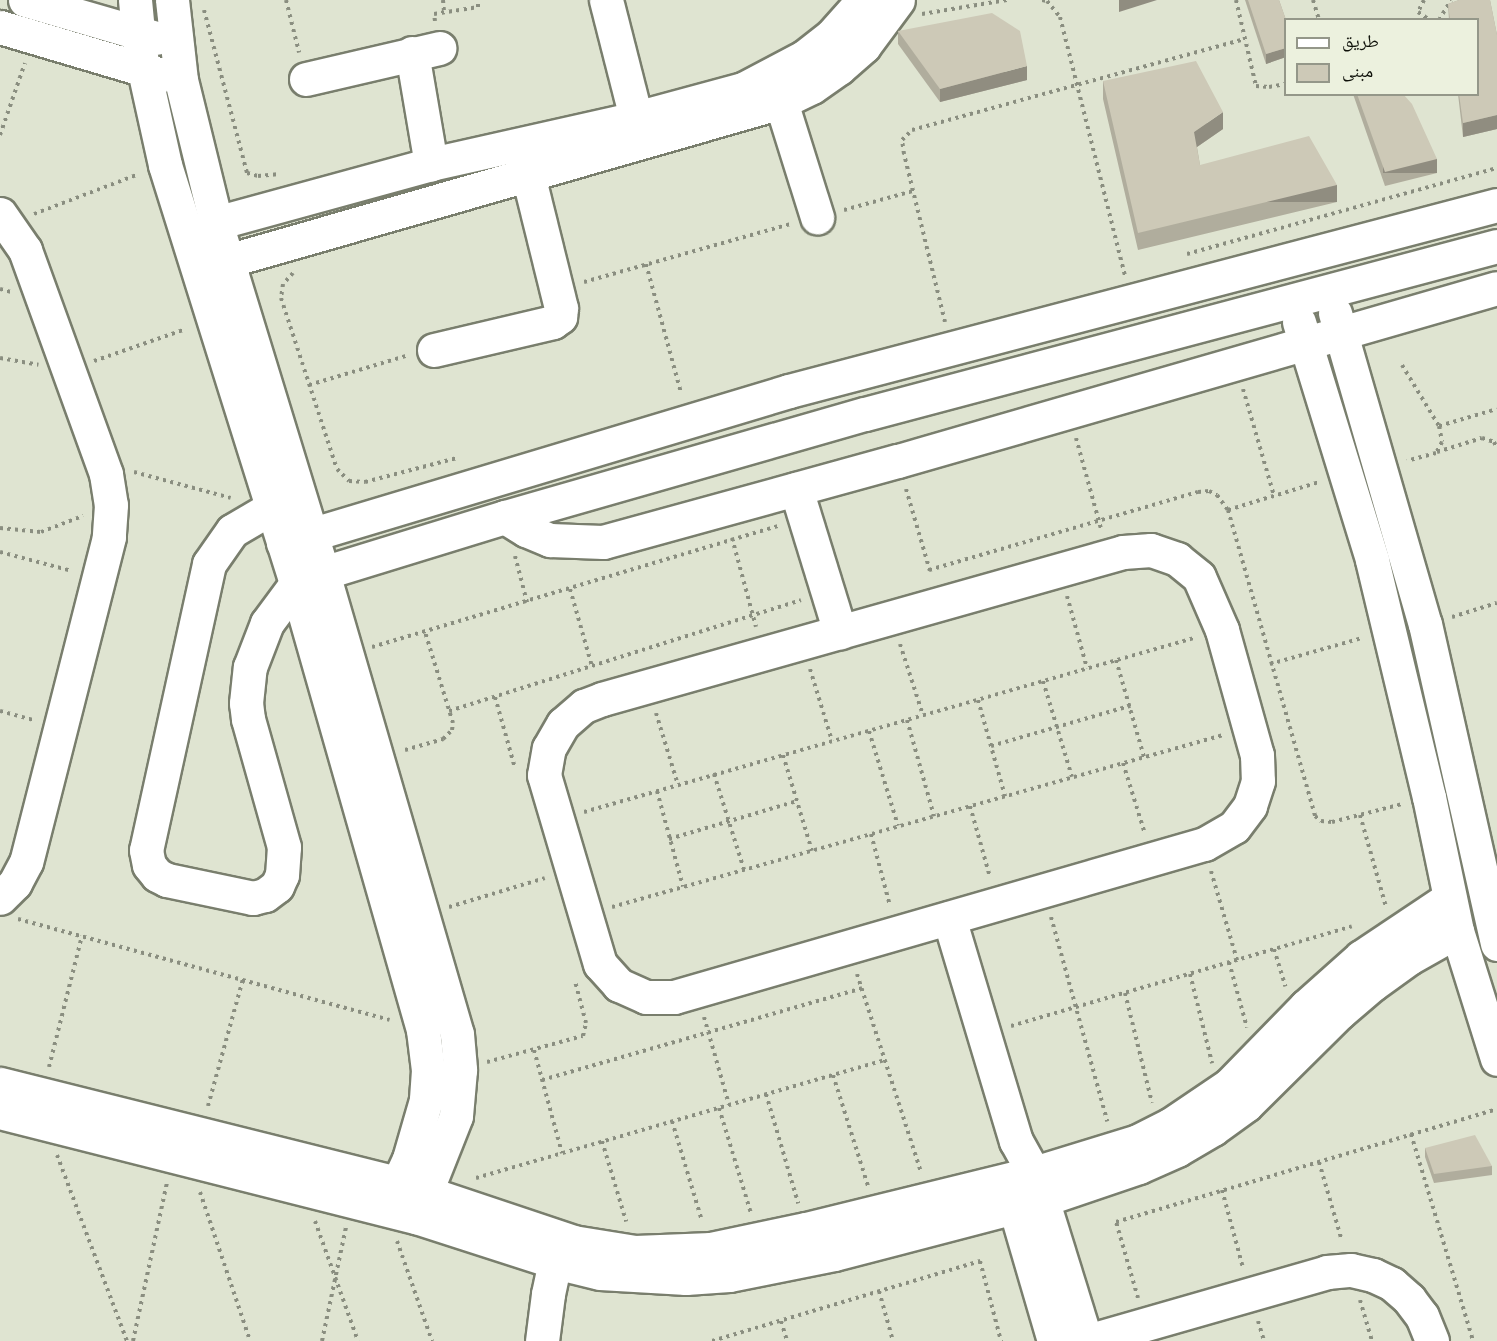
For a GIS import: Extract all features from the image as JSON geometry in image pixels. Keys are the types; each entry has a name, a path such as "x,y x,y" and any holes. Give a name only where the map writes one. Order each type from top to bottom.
{"street":[{"path":"25,0 175,43"},
{"path":"135,0 143,70 165,165 271,508 297,538"},
{"path":"606,0 636,118"},
{"path":"188,3 175,43 181,80 216,223 297,538 438,1025 460,1070 456,1116 407,1200"},
{"path":"216,223 431,164 636,118 743,88 774,74 831,36 882,7"},
{"path":"227,261 781,102 812,87 864,46 882,7"},
{"path":"0,27 181,80"},
{"path":"306,79 426,51 431,164"},
{"path":"781,102 817,217"},
{"path":"425,354 553,322 560,317 561,308 557,289 528,175"},
{"path":"297,538 789,391 947,330 1128,287 1497,205"},
{"path":"4,219 25,250 69,370 109,490 110,537 26,862 5,908"},
{"path":"271,508 232,531 209,564 147,833 146,850 149,865 157,875 167,880 253,898 264,895 277,886 282,874 284,847 248,719 246,703 250,667 258,642 275,611 310,578 505,517 865,414 1497,246"},
{"path":"505,517 526,530 550,540 603,542 724,509 800,504 898,461 1497,288"},
{"path":"1331,291 1339,333 1425,624 1464,807 1496,933"},
{"path":"1294,300 1304,343 1390,629 1457,931 1496,1056"},
{"path":"800,504 840,632"},
{"path":"1151,550 1177,559 1198,577 1222,630 1257,755 1258,781 1250,806 1234,827 1204,844 674,997 646,997 619,985 600,964 585,915 553,875 557,819 544,775 549,748 563,724 584,706 602,699 1059,570 1123,552 1151,550"},
{"path":"310,578 346,655 421,915 438,1025 428,1070 426,1100 407,1200"},
{"path":"1432,813 1464,807"},
{"path":"0,1084 43,1109 187,1150 304,1189 351,1201 407,1200 555,1262 600,1273 643,1277 729,1275 834,1254 1025,1190 1114,1148 1159,1131 1201,1107 1220,1092 1306,1006 1354,963 1449,898"},
{"path":"949,918 1016,1141 1054,1341"},
{"path":"187,1150 407,1200 573,1242 635,1252 711,1249 930,1199 1025,1190 1139,1167 1213,1130 1246,1105 1339,1013 1373,984 1409,958 1457,931"},
{"path":"0,1112 43,1109"},
{"path":"1025,1190 1087,1341 1327,1272 1351,1270 1372,1275 1392,1284 1409,1299 1422,1316 1432,1341"},
{"path":"542,1341 555,1262"}],"path":[{"path":"286,0 306,79"},
{"path":"443,0 444,12"},
{"path":"426,51 434,14 478,7 478,0"},
{"path":"882,7 1007,0"},
{"path":"1042,0 1047,1 1060,17 1128,287"},
{"path":"1236,0 1256,86 1284,84"},
{"path":"1313,0 1318,18"},
{"path":"1424,0 1418,12 1427,18"},
{"path":"1440,18 1451,0"},
{"path":"188,3 247,172 258,176 286,173"},
{"path":"0,135 34,37"},
{"path":"947,330 902,140 912,130 1245,39"},
{"path":"4,219 165,165"},
{"path":"1181,256 1497,168"},
{"path":"557,289 913,191"},
{"path":"646,264 689,421"},
{"path":"1128,287 1136,268"},
{"path":"301,270 292,273 283,284 281,298 338,469 349,481 365,482 467,455"},
{"path":"1113,275 1128,287"},
{"path":"0,358 69,370 213,320"},
{"path":"309,385 412,354 425,354"},
{"path":"1235,362 1274,495"},
{"path":"1402,365 1439,426 1442,442 1436,453"},
{"path":"1439,426 1497,409"},
{"path":"1069,411 1108,556"},
{"path":"1380,469 1482,438 1494,442 1497,448"},
{"path":"898,461 940,603"},
{"path":"0,528 41,532 109,490 127,471 271,508"},
{"path":"1228,510 1345,474"},
{"path":"346,655 732,540 800,504"},
{"path":"724,509 764,653"},
{"path":"0,552 99,578"},
{"path":"1059,570 1087,668"},
{"path":"570,589 602,699"},
{"path":"449,711 827,592"},
{"path":"1425,624 1497,603"},
{"path":"892,617 923,715"},
{"path":"557,819 1258,620"},
{"path":"1270,664 1390,629"},
{"path":"375,759 449,736 453,723 425,632"},
{"path":"802,643 832,741"},
{"path":"1116,660 1144,757"},
{"path":"1043,681 1072,777"},
{"path":"648,686 678,785"},
{"path":"495,697 515,769"},
{"path":"978,700 1005,796"},
{"path":"990,746 1130,706"},
{"path":"0,711 60,726"},
{"path":"908,720 934,816"},
{"path":"585,915 1250,727"},
{"path":"869,730 898,826"},
{"path":"783,755 812,851"},
{"path":"1123,763 1152,859"},
{"path":"714,774 744,870"},
{"path":"657,791 683,887"},
{"path":"669,839 797,801"},
{"path":"970,806 998,904"},
{"path":"1360,815 1389,916"},
{"path":"871,834 898,933"},
{"path":"1204,844 1237,960"},
{"path":"421,915 553,875"},
{"path":"1043,891 1114,1148"},
{"path":"5,908 82,936 243,980 438,1025"},
{"path":"985,1034 1354,926"},
{"path":"82,936 43,1109 127,1341"},
{"path":"849,947 930,1199"},
{"path":"1229,962 1255,1059"},
{"path":"1190,974 1220,1092"},
{"path":"460,1070 583,1036 587,1030 574,978"},
{"path":"133,1341 187,1150 243,980"},
{"path":"542,1080 862,988"},
{"path":"696,991 729,1105"},
{"path":"1125,993 1159,1131"},
{"path":"534,1050 562,1153"},
{"path":"472,1179 885,1060"},
{"path":"833,1075 876,1212"},
{"path":"766,1094 806,1229"},
{"path":"719,1108 759,1239"},
{"path":"1145,1325 1116,1222 1497,1109"},
{"path":"672,1121 711,1249"},
{"path":"1412,1134 1473,1341"},
{"path":"602,1142 635,1252"},
{"path":"187,1150 250,1341"},
{"path":"304,1189 358,1341"},
{"path":"407,1200 432,1341"},
{"path":"322,1341 351,1201"},
{"path":"712,1341 980,1261 1001,1341"},
{"path":"879,1291 893,1341"},
{"path":"781,1321 787,1341"}],"building":[{"path":"1248,0 1279,0 1285,18 1284,49 1266,54"},
{"path":"1459,0 1490,0 1497,35 1497,115 1463,123 1459,96 1479,96 1479,18 1450,18 1448,4"},
{"path":"992,13 1020,31 1027,66 940,89 898,31"},
{"path":"1196,61 1223,112 1194,132 1200,165 1309,136 1337,185 1138,233 1103,81"},
{"path":"1358,96 1405,96 1412,104 1437,159 1385,172"},
{"path":"1475,1135 1492,1166 1434,1174 1425,1148"}]}
